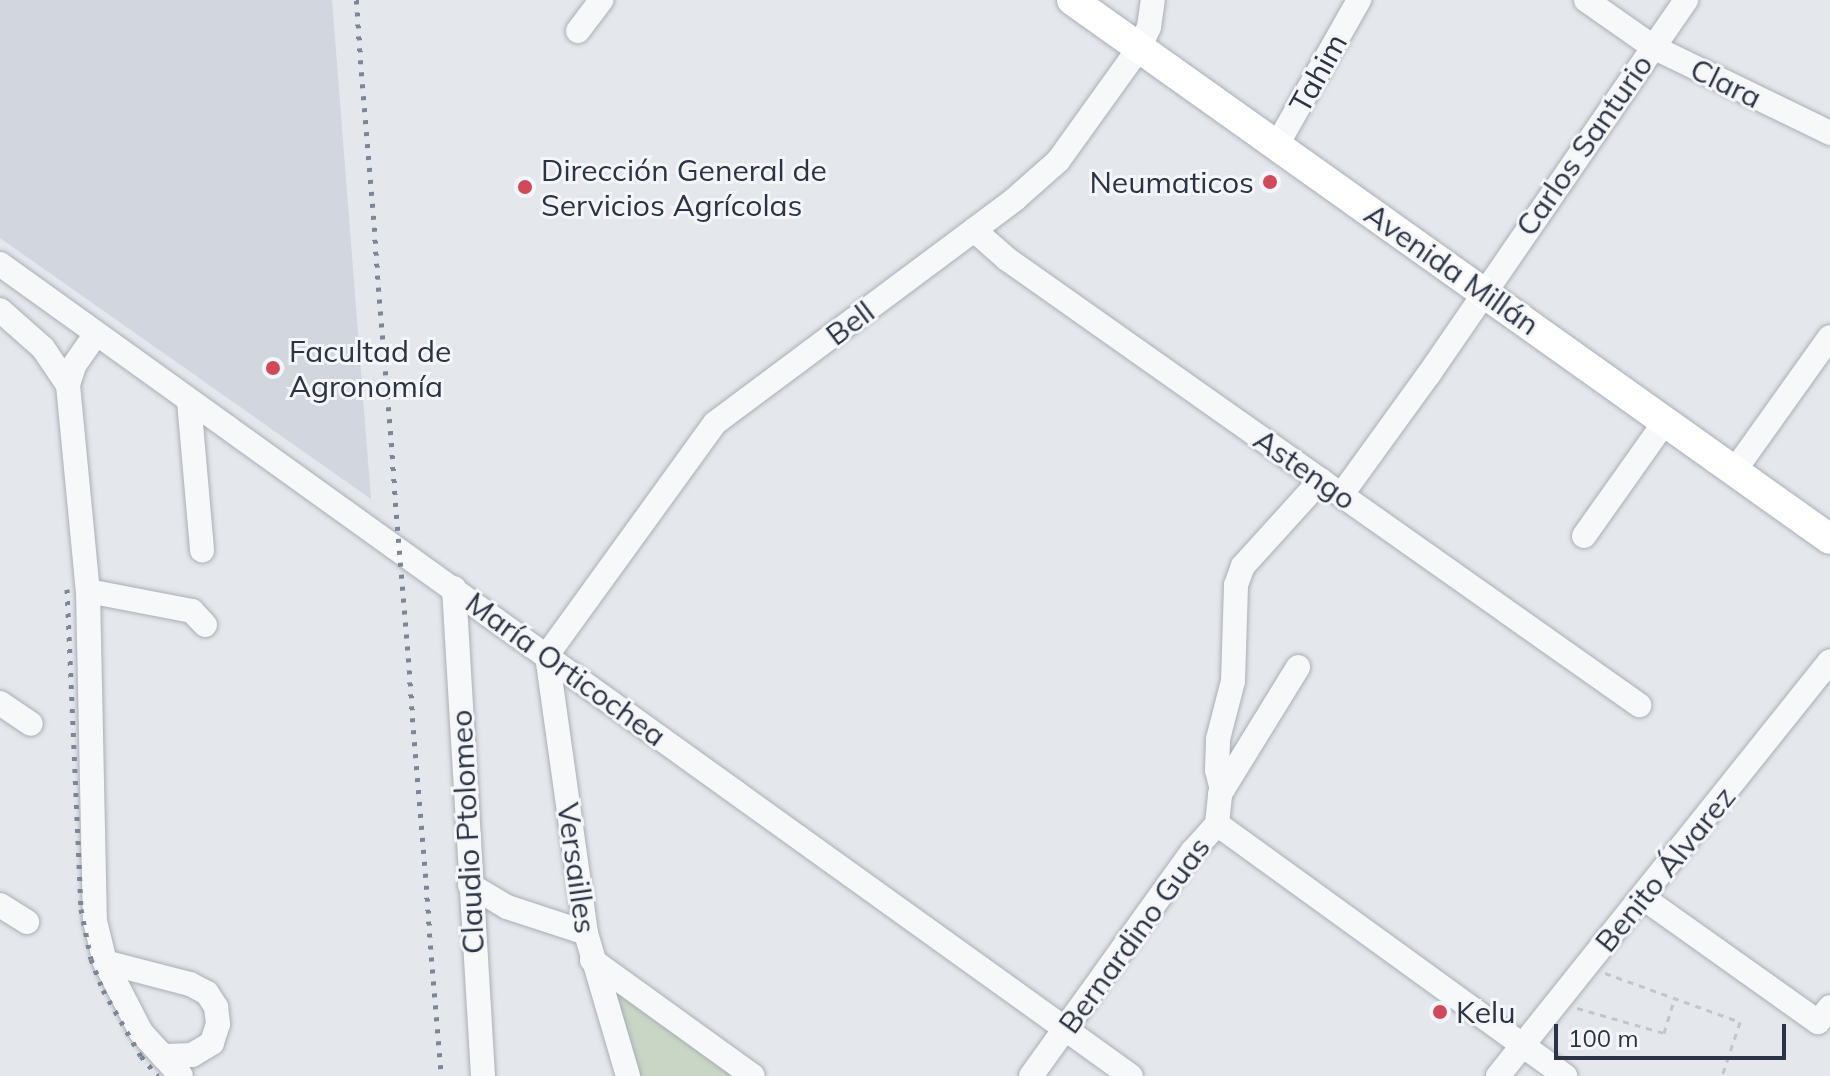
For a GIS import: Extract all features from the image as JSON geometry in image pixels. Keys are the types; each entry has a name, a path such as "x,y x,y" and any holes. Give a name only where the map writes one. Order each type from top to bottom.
{"main road":[{"name":"Avenida Millán","path":"1072,0 1830,539"}],"street":[{"path":"578,31 601,0"},
{"name":"Bell","path":"547,655 715,423 974,230 1058,161 1140,47 1149,27 1153,0"},
{"name":"Tahim","path":"1277,145 1359,0"},
{"name":"Clara","path":"1586,0 1653,47 1830,133"},
{"name":"Carlos Santurio","path":"1483,291 1686,0"},
{"name":"Astengo","path":"974,230 1007,259 1639,705"},
{"name":"María Orticochea","path":"0,264 1131,1076"},
{"path":"1342,494 1429,374 1483,291"},
{"path":"0,310 43,348 68,385"},
{"path":"96,334 74,366 68,385 88,591 95,921 105,962 141,1032 181,1076"},
{"path":"1735,470 1830,337"},
{"path":"189,401 202,550"},
{"path":"1584,536 1666,420"},
{"path":"1222,790 1217,770 1218,739 1233,681 1236,585 1243,566 1321,480"},
{"name":"Claudio Ptolomeo","path":"454,588 483,1076"},
{"path":"88,591 192,611 205,625"},
{"name":"Versailles","path":"547,655 586,933 628,1076"},
{"name":"Benito Álvarez","path":"1498,1076 1830,661"},
{"name":"Bernardino Guas","path":"1031,1076 1192,852 1217,824 1216,803 1222,790 1298,667"},
{"path":"0,703 31,724"},
{"path":"1217,824 1565,1076"},
{"path":"470,885 507,907 586,933"},
{"path":"1642,897 1824,1014"},
{"path":"0,905 27,922"},
{"path":"473,929 492,913 507,907"},
{"path":"592,960 753,1076"},
{"path":"105,962 190,984 207,993 216,1007 218,1024 212,1043 192,1055 163,1056"}],"path":[{"path":"1587,966 1674,1001 1740,1022 1722,1076"},
{"path":"1558,1003 1664,1033 1674,1001"}],"shaded area":[{"name":"Facultad de Agronomía","path":"0,0 332,0 371,499 0,238"}],"green space":[{"path":"615,991 738,1076 638,1076"}],"railway":[{"path":"356,0 441,1076"},
{"path":"67,589 81,909 91,959 103,990 141,1056 158,1076"}],"place":[{"name":"Neumaticos","path":"1270,182"},
{"name":"Dirección General de Servicios Agrícolas","path":"525,187"},
{"name":"Facultad de Agronomía","path":"273,368"},
{"name":"Kelu","path":"1440,1012"}]}
